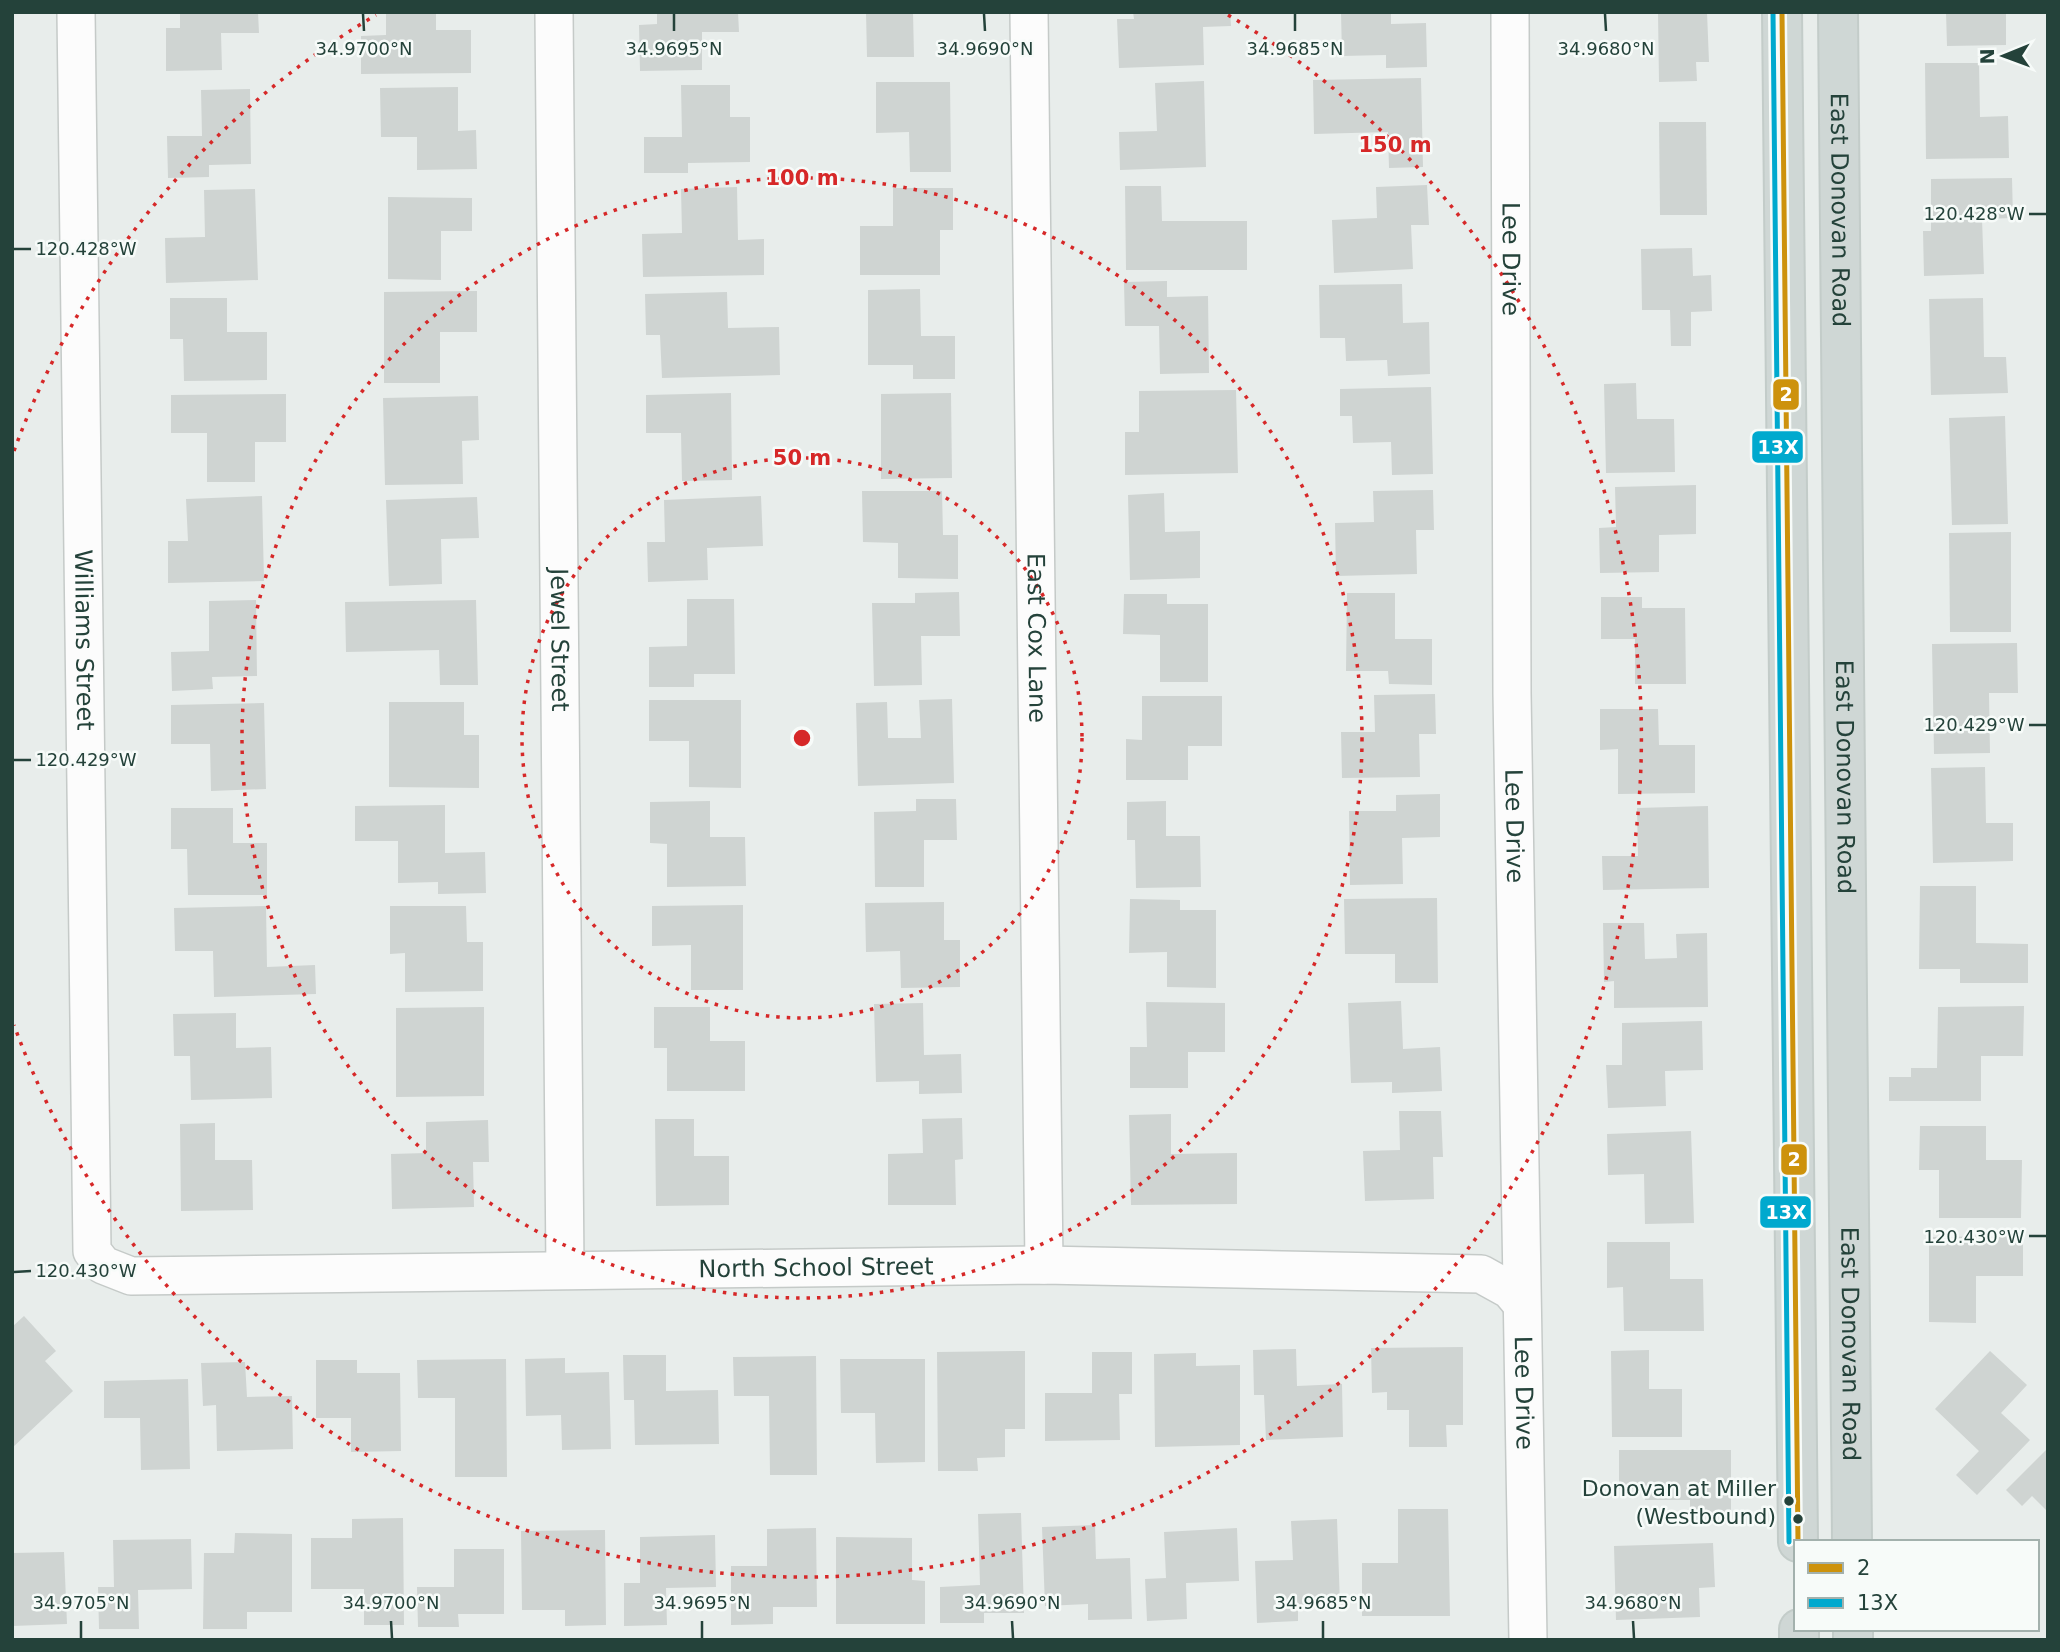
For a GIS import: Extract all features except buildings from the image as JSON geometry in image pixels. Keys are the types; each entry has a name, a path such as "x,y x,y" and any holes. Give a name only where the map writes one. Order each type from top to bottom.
{"main road":[{"path":"1782,12 1798,1540"},
{"name":"East Donovan Road","path":"1838,12 1852,1540"}],"street":[{"name":"Williams Street","path":"76,12 92,1251 103,1265"},
{"name":"Jewel Street","path":"554,12 565,1270"},
{"name":"East Cox Lane","path":"1029,12 1044,1265"},
{"name":"Lee Drive","path":"1510,12 1512,679 1528,1640"},
{"name":"North School Street","path":"103,1265 131,1276 1044,1265 1481,1273 1510,1290 1521,1303"}],"transit line":[{"name":"13X","path":"1773,12 1789,1542"},
{"name":"2","path":"1782,12 1798,1540"}],"place":[{"name":"Donovan at Miller (Westbound)","path":"1789,1501"}]}
